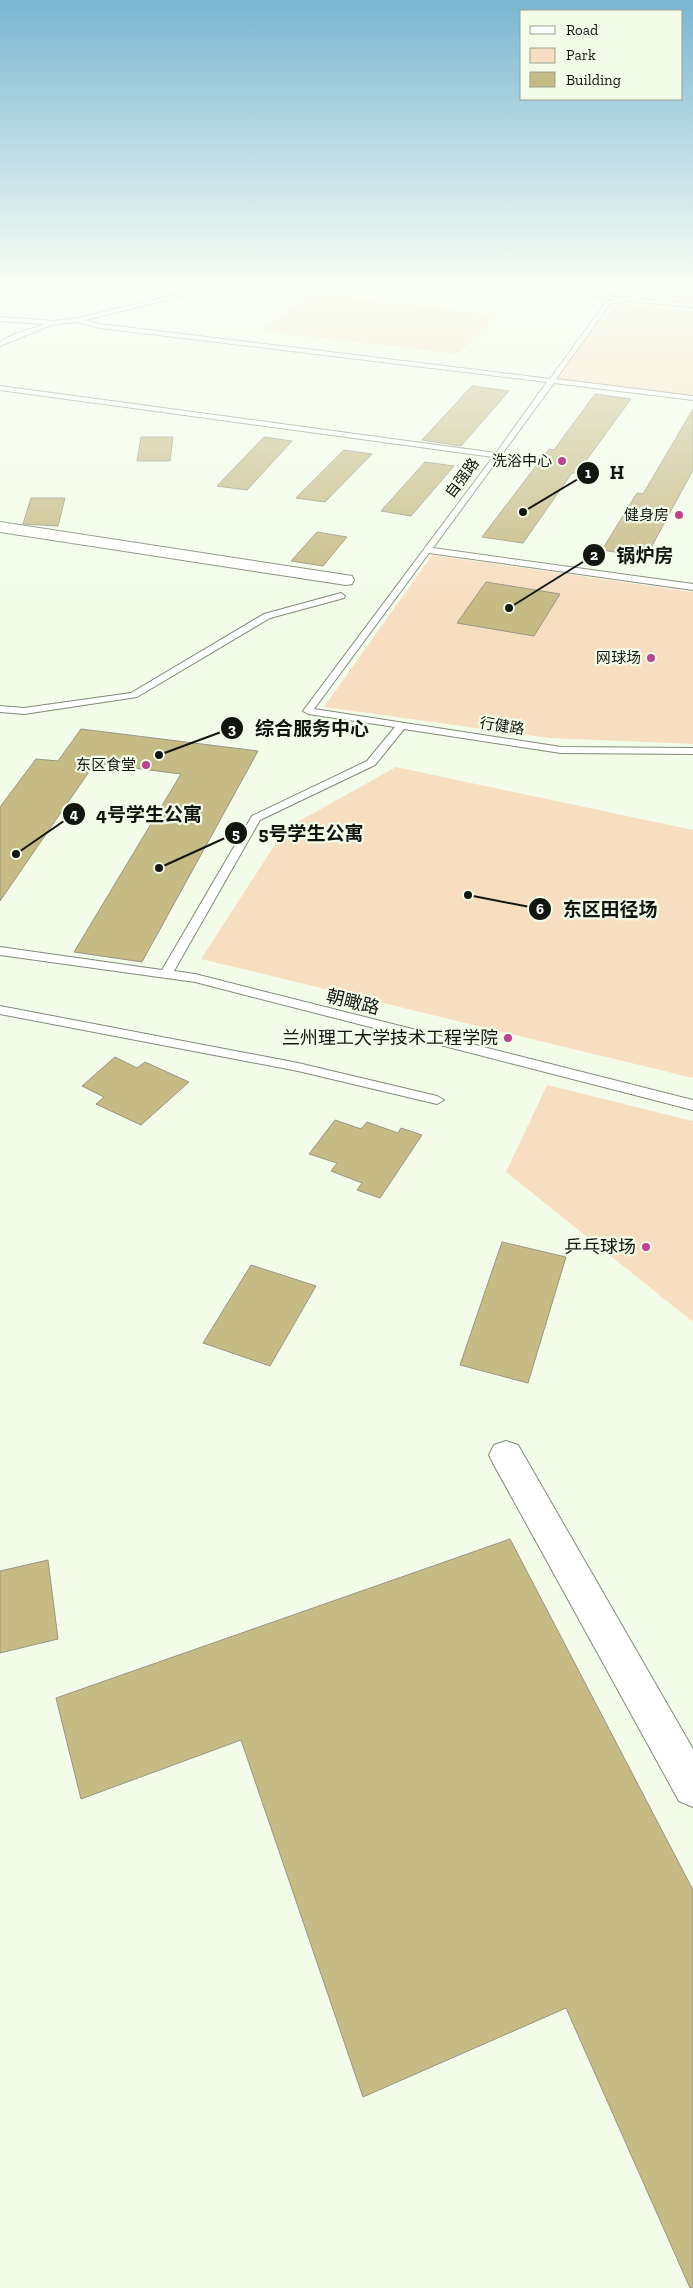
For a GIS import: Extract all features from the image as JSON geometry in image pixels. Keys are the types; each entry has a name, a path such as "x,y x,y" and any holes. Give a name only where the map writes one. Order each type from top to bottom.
{"street":[{"path":"0,527 346,580"},
{"path":"506,1455 693,1787"}],"lane":[{"path":"0,388 496,455"},
{"name":"自强路","path":"308,711 546,388"},
{"path":"602,388 693,398"},
{"path":"426,550 693,587"},
{"path":"0,709 24,711 134,695 267,616 341,596"},
{"name":"行健路","path":"308,711 562,750 693,751"},
{"path":"166,974 256,818 371,763 402,725"},
{"name":"朝瞰路","path":"0,951 195,978 693,1105"},
{"path":"0,1010 298,1067 437,1100"}],"green space":[{"path":"602,388 693,388 693,398"},
{"path":"432,555 693,592 693,744 549,738 324,707"},
{"path":"396,767 693,830 693,1078 201,959 285,829"},
{"name":"乒乓球场","path":"547,1085 693,1121 693,1322 506,1172"}],"building":[{"path":"470,388 509,391 461,446 422,440"},
{"path":"595,394 631,399 577,473 572,473 523,543 482,537 549,449 554,450"},
{"path":"693,409 693,470 646,557 602,550 637,493 643,494"},
{"path":"141,437 173,437 170,461 137,461"},
{"path":"264,437 292,441 247,490 217,486"},
{"path":"344,450 372,454 325,502 296,498"},
{"path":"425,462 454,466 411,516 381,511"},
{"path":"31,498 65,498 58,526 23,524"},
{"path":"317,532 347,537 323,566 291,561"},
{"path":"486,582 560,594 534,636 457,623"},
{"path":"81,729 258,751 142,962 74,952 181,774 95,763 0,901 0,807 36,759 58,761"},
{"path":"115,1057 137,1068 145,1062 189,1082 141,1125 96,1104 104,1097 82,1086"},
{"path":"335,1120 361,1129 367,1122 398,1133 401,1128 422,1135 380,1198 357,1190 362,1183 331,1171 337,1163 309,1154"},
{"path":"502,1242 566,1257 528,1383 460,1365"},
{"path":"251,1265 316,1286 270,1366 203,1343"},
{"path":"510,1539 693,1890 693,2288 690,2288 566,2008 363,2097 241,1740 81,1799 56,1698"},
{"path":"48,1560 58,1639 0,1653 0,1571"}],"place":[{"name":"洗浴中心","path":"562,461"},
{"name":"H","path":"523,512"},
{"name":"健身房","path":"679,515"},
{"name":"锅炉房","path":"509,608"},
{"name":"网球场","path":"651,658"},
{"name":"综合服务中心","path":"159,755"},
{"name":"东区食堂","path":"146,765"},
{"name":"4号学生公寓","path":"16,854"},
{"name":"5号学生公寓","path":"159,868"},
{"name":"东区田径场","path":"468,895"},
{"name":"兰州理工大学技术工程学院","path":"508,1038"},
{"name":"乒乓球场","path":"646,1247"}]}
